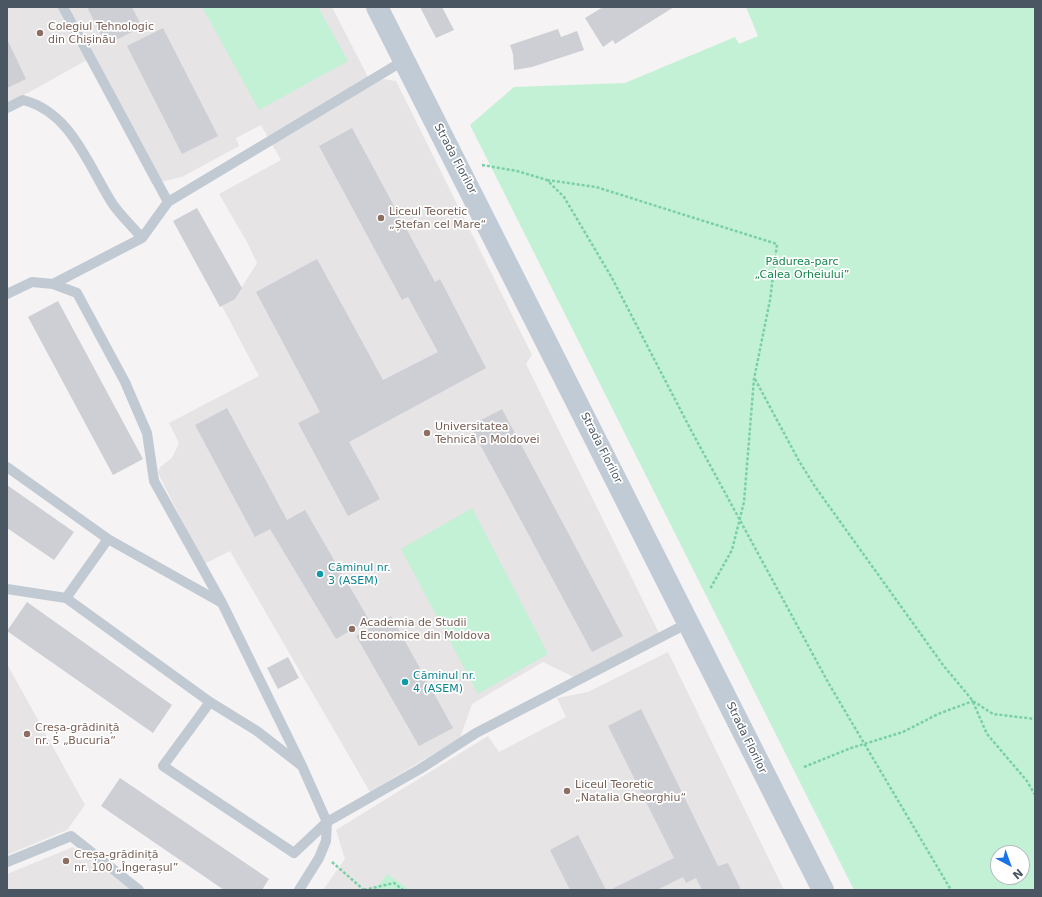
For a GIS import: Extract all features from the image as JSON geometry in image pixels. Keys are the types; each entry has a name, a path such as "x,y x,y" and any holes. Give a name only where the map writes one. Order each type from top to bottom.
{"main road":[{"name":"Strada Florilor","path":"377,7 403,61 456,161 690,622 823,890"}],"lane":[{"path":"63,7 168,202"},
{"path":"53,284 142,238 168,202 403,61"},
{"path":"7,108 23,100 33,102 43,107 72,134 113,204 142,238"},
{"path":"7,294 32,282 53,284 78,293 118,368 147,432 154,481 222,604 302,766 327,822 326,841 299,890"},
{"path":"7,467 108,539 222,604"},
{"path":"66,598 108,539"},
{"path":"7,589 66,598 210,702 257,731 302,766"},
{"path":"210,702 164,766 294,853 327,822 420,770 476,733 690,622"},
{"path":"7,862 71,836 139,890"}],"path":[{"path":"482,165 517,171 547,180 596,187 777,244 770,300 754,379 744,502 732,550 710,588"},
{"path":"547,180 564,197 612,278 739,521 829,684 866,744 951,890"},
{"path":"754,379 798,461 816,488 943,665 973,701 987,734 1027,781 1035,795"},
{"path":"973,701 993,714 1035,719"},
{"path":"804,767 903,732 938,714 973,701"},
{"path":"321,852 364,890 394,883 403,890"}],"shaded area":[{"path":"7,7 332,7 368,77 396,81 532,355 526,364 661,637 580,680 543,662 472,704 460,738 370,792 230,551 204,564 158,473 160,467 172,458 179,443 169,423 259,376 222,306 235,298 257,263 247,242 219,194 281,160 261,125 236,138 239,146 182,177 152,184 87,60 7,103"},
{"name":"Liceul Teoretic „Natalia Gheorghiu“","path":"668,652 784,890 323,890 345,859 336,830 488,736 499,752 566,717 557,698 588,692"},
{"name":"Creșa-grădiniță nr. 5 „Bucuria“","path":"7,664 85,805 67,830 7,855"},
{"name":"Creșa-grădiniță nr. 100 „Îngerașul”","path":"73,847 132,890 7,890 7,874"}],"green space":[{"path":"202,7 318,7 348,61 259,110"},
{"name":"Pădurea-parc „Calea Orheiului”","path":"746,7 1035,7 1035,890 854,890 470,125 514,87 625,83 735,37 739,44 758,36"},
{"path":"472,508 548,654 478,694 401,549"},
{"path":"387,874 410,890 375,890"}],"building":[{"path":"87,7 132,7 142,27 106,45"},
{"path":"420,7 442,7 454,30 436,38"},
{"path":"603,7 674,7 615,44 613,40 603,47 585,18"},
{"path":"163,28 218,136 182,154 127,46"},
{"path":"558,29 561,37 577,31 584,50 532,67 514,70 513,54 510,45"},
{"path":"7,39 26,79 7,88"},
{"path":"352,128 435,282 440,279 486,368 349,442 380,499 348,516 298,423 320,412 256,292 317,259 383,380 438,352 408,297 402,300 319,146"},
{"path":"197,208 242,288 235,299 220,307 173,221"},
{"path":"58,301 143,459 113,475 28,317"},
{"path":"227,408 287,520 305,510 369,620 336,639 270,529 255,537 195,425"},
{"path":"502,409 623,636 592,652 470,426"},
{"path":"7,485 74,532 54,560 7,528"},
{"path":"27,602 172,705 153,733 7,631"},
{"name":"Căminul nr. 4 (ASEM)","path":"391,616 453,728 419,746 356,636"},
{"path":"288,657 299,678 278,689 267,668"},
{"path":"641,709 718,866 728,863 741,890 702,890 696,878 686,883 683,877 657,890 610,890 674,858 608,726"},
{"path":"120,778 269,879 262,890 224,890 101,806"},
{"path":"578,835 606,890 570,890 550,850"}],"place":[{"name":"Colegiul Tehnologic din Chișinău","path":"40,33"},
{"name":"Liceul Teoretic „Ștefan cel Mare“","path":"381,218"},
{"name":"Universitatea Tehnică a Moldovei","path":"427,433"},
{"name":"Căminul nr. 3 (ASEM)","path":"320,574"},
{"name":"Academia de Studii Economice din Moldova","path":"352,629"},
{"name":"Căminul nr. 4 (ASEM)","path":"405,682"},
{"name":"Creșa-grădiniță nr. 5 „Bucuria“","path":"27,734"},
{"name":"Liceul Teoretic „Natalia Gheorghiu“","path":"567,791"},
{"name":"Creșa-grădiniță nr. 100 „Îngerașul”","path":"66,861"}]}
